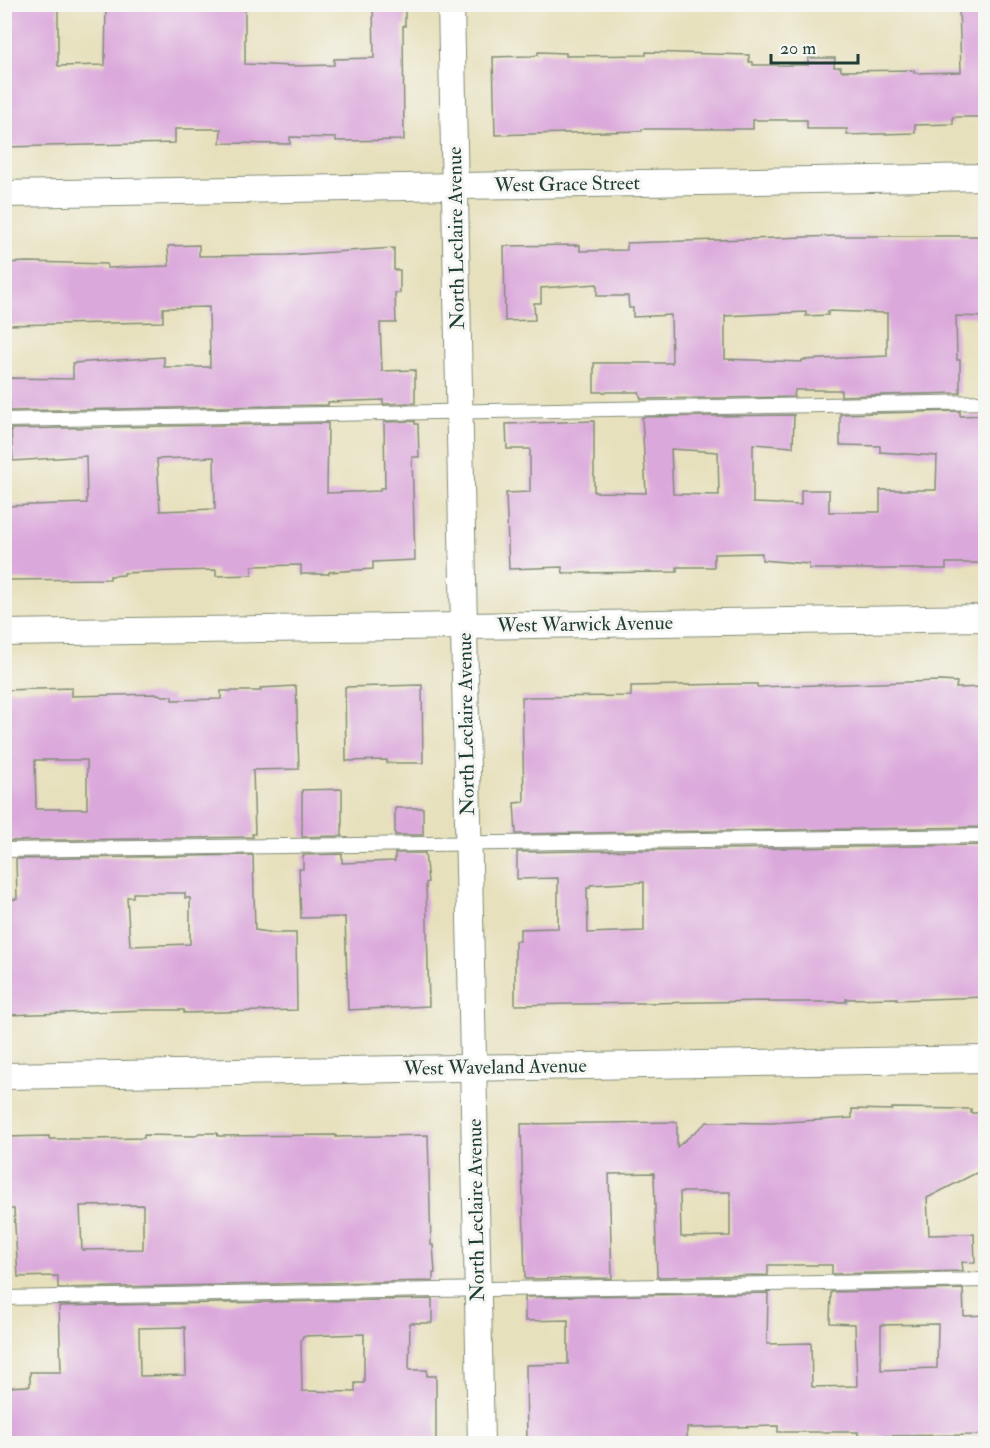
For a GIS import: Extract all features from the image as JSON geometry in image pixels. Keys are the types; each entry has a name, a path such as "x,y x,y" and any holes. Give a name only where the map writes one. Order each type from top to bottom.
{"street":[{"name":"North Leclaire Avenue","path":"451,4 481,1443"},
{"name":"West Grace Street","path":"4,194 986,177"},
{"name":"West Warwick Avenue","path":"4,633 986,618"},
{"name":"West Waveland Avenue","path":"4,1076 986,1059"}],"lane":[{"path":"4,420 986,402"},
{"path":"4,850 986,836"},
{"path":"4,1298 986,1280"}],"building":[{"path":"4,4 58,4 58,66 105,65 106,4 245,4 245,64 292,66 334,65 334,59 374,58 373,4 405,4 405,26 403,26 404,140 336,141 336,138 290,137 290,144 220,143 221,129 175,129 175,143 4,147"},
{"path":"959,4 986,4 986,110 982,110 982,117 953,117 953,124 915,125 915,133 847,135 847,129 807,129 807,120 753,120 753,129 642,129 642,131 495,135 493,57 531,56 538,55 538,52 566,53 566,56 646,55 646,52 749,55 749,62 753,62 753,65 808,65 808,58 835,58 834,67 841,67 841,71 961,72"},
{"path":"837,236 986,236 986,317 956,316 960,393 841,396 841,390 795,390 794,397 641,399 639,392 594,392 594,363 672,363 671,315 633,317 633,308 629,308 628,296 597,296 597,284 541,288 541,303 534,303 535,320 505,321 504,246 580,245 580,251 627,250 627,243","holes":["828,311 887,313 887,356 802,360 802,362 725,359 725,316 806,312 806,316 828,315"]},
{"path":"199,245 199,256 287,255 394,248 394,270 400,270 400,293 395,293 396,323 380,323 382,371 415,370 415,403 383,404 383,400 328,402 328,405 10,411 8,378 73,379 73,363 164,357 164,367 210,367 209,307 163,308 163,322 4,325 4,263 107,264 107,268 169,266 168,246"},
{"path":"960,411 960,416 986,415 985,563 946,563 946,569 809,569 809,564 762,560 762,553 714,554 714,567 677,567 677,572 563,573 562,567 509,569 506,493 530,492 530,449 507,449 506,424 594,421 594,492 646,493 642,417 794,415 793,447 753,444 753,503 801,505 801,490 829,490 829,512 880,512 880,490 936,490 937,456 880,452 880,446 840,445 840,414","holes":["671,449 718,452 719,495 673,494"]},
{"path":"415,421 415,424 418,424 419,457 412,457 415,560 373,562 373,569 329,572 329,574 301,574 301,565 252,566 252,575 216,576 216,570 124,573 124,575 110,576 110,579 6,580 5,506 87,503 86,456 13,461 11,429 328,423 327,493 380,491 380,488 385,488 384,422","holes":["214,457 215,509 160,511 157,459"]},
{"path":"957,682 956,688 986,687 986,827 516,834 514,803 524,802 522,697 631,696 631,686 757,684 757,687"},
{"path":"422,685 423,763 387,763 387,760 346,761 345,687"},
{"path":"296,686 299,769 253,770 255,834 252,834 253,837 4,841 4,690 72,688 72,696 158,694 172,696 172,700 221,699 221,691 261,691 260,688","holes":["35,760 87,760 87,809 36,809"]},
{"path":"342,789 342,836 302,837 302,790"},
{"path":"395,808 423,808 423,835 395,835"},
{"path":"986,845 986,997 846,999 846,1002 515,1005 515,941 520,941 520,929 558,928 558,878 517,879 517,852","holes":["644,882 644,931 588,933 587,888 590,888 590,885"]},
{"path":"395,853 425,853 428,882 426,883 429,1006 348,1010 345,917 301,918 299,869 303,869 303,855 342,854 342,863 395,861"},
{"path":"253,855 255,930 296,933 297,1010 184,1013 184,1010 147,1010 8,1015 8,1011 4,1011 4,900 17,899 16,859","holes":["133,893 185,893 185,898 190,898 190,944 130,946 127,897 133,897"]},
{"path":"892,1108 971,1109 971,1113 986,1113 986,1168 927,1198 929,1235 974,1234 975,1263 962,1262 963,1271 832,1274 832,1265 768,1265 768,1275 657,1277 654,1173 609,1174 612,1278 525,1279 521,1124 677,1122 677,1147 707,1122 770,1123 852,1118 852,1109 892,1110","holes":["680,1192 730,1192 730,1236 681,1237"]},
{"path":"199,1133 217,1133 218,1136 428,1135 431,1245 433,1245 435,1273 433,1273 433,1281 58,1288 58,1276 18,1277 14,1209 4,1209 4,1137 49,1136 49,1139 90,1139 144,1138 144,1135 195,1136","holes":["143,1205 143,1249 82,1250 80,1206"]},
{"path":"963,1289 964,1316 986,1315 986,1435 858,1436 858,1432 778,1432 778,1426 687,1428 687,1441 606,1440 606,1443 527,1443 526,1365 568,1364 568,1320 525,1321 525,1297 768,1293 767,1344 811,1343 812,1387 857,1386 855,1324 830,1323 831,1292","holes":["938,1324 937,1368 881,1370 881,1325"]},
{"path":"432,1299 432,1323 410,1323 409,1370 427,1370 427,1376 436,1376 436,1443 307,1443 307,1441 4,1443 4,1387 30,1386 30,1372 61,1372 59,1306","holes":["185,1327 186,1375 140,1376 139,1328","364,1334 364,1383 355,1383 355,1392 302,1391 301,1341 303,1336"]}]}
